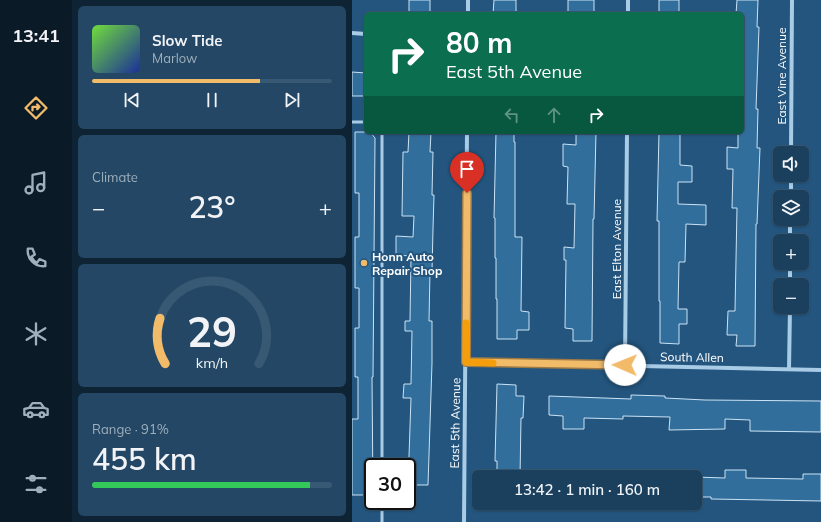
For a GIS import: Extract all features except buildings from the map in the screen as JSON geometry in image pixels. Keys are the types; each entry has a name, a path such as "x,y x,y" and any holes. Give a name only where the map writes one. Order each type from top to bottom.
{"street":[{"path":"468,0 468,12"},
{"path":"628,0 628,12"},
{"name":"East Vine Avenue","path":"791,146 792,0"},
{"path":"352,34 364,34"},
{"name":"East 5th Avenue","path":"464,522 467,134"},
{"name":"East Elton Avenue","path":"625,365 627,134"},
{"path":"790,314 790,369"},
{"name":"South Allen","path":"466,362 821,370"}],"lane":[{"path":"352,122 364,122"},
{"path":"382,134 382,458"},
{"path":"382,510 382,522"}],"slow traffic":[{"path":"466,323 466,362 493,363"}],"place":[{"name":"Honn Auto Repair Shop","path":"364,263"}],"route":[{"path":"467,193 466,362 625,365"}]}
